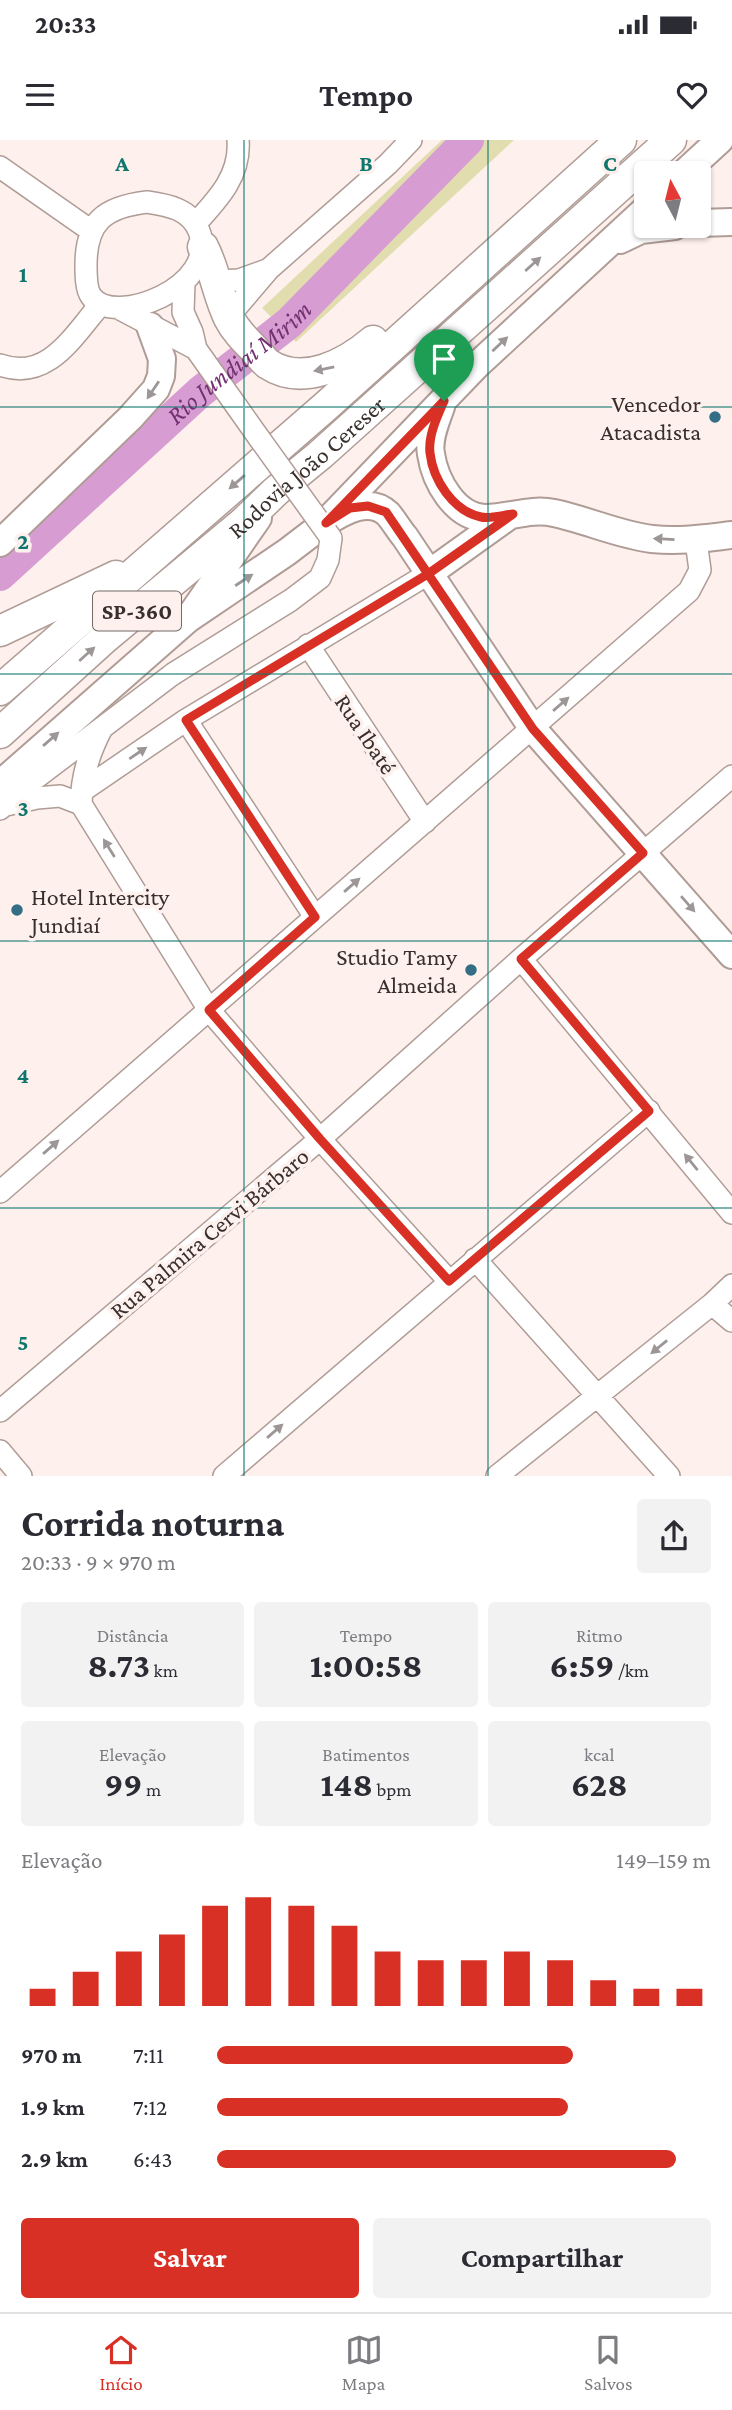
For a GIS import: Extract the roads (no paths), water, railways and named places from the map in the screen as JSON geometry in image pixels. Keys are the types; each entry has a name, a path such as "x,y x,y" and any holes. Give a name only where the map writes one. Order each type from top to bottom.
{"highway":[{"name":"Rodovia João Cereser","path":"0,690 326,406 621,140"},
{"name":"Rodovia João Cereser","path":"0,733 106,637 320,455 671,140"},
{"path":"199,235 232,323 268,364 285,372 307,372 334,368 347,361 449,276 554,198"},
{"path":"0,631 151,559"}],"main road":[{"path":"697,161 720,140"},
{"path":"326,523 476,366 634,220"},
{"path":"711,223 732,222"},
{"path":"605,246 634,233"},
{"path":"0,543 130,418 156,389 161,376 162,359 150,326"},
{"path":"444,401 434,425 430,452 439,482 461,511 483,518 528,511 551,512 650,538 696,541 732,535"},
{"path":"188,619 276,491"},
{"path":"1,799 188,619 326,523 350,508 368,506 386,512 405,537 533,729 732,955"},
{"path":"428,574 513,514"}],"street":[{"path":"0,365 11,369 30,369 45,364 110,307 164,295 184,283 199,263 199,235 224,193 239,152 238,140"},
{"path":"232,323 269,269 388,164 411,140"},
{"path":"0,167 90,230"},
{"path":"199,235 180,209 147,202 123,205 104,215 90,230 86,248 86,274 90,295 200,353"},
{"path":"217,281 239,279 269,269"},
{"path":"1,799 27,784 173,674 291,600 320,578 328,560 331,538 200,353 183,312 184,283"},
{"path":"0,1192 689,591 700,570 696,541"},
{"path":"1,799 82,797 186,720 428,574"},
{"name":"Rua Ibaté","path":"307,645 425,822"},
{"path":"186,720 315,917"},
{"path":"102,728 87,761 82,797 209,1010 320,1139 449,1281"},
{"name":"Rua Palmira Cervi Bárbaro","path":"0,1411 320,1139 521,959 732,776"},
{"path":"521,959 732,1213"},
{"path":"224,1475 649,1111"},
{"path":"475,1258 669,1475"},
{"path":"497,1475 712,1304 732,1285"},
{"path":"712,1304 732,1321"},
{"path":"0,1451 21,1475"}],"waterway":[{"name":"Rio Jundiaí Mirim","path":"0,575 200,392 289,323 468,140"}],"place":[{"name":"Vencedor Atacadista","path":"715,417"},
{"name":"Hotel Intercity Jundiaí","path":"17,910"},
{"name":"Studio Tamy Almeida","path":"471,970"}]}
